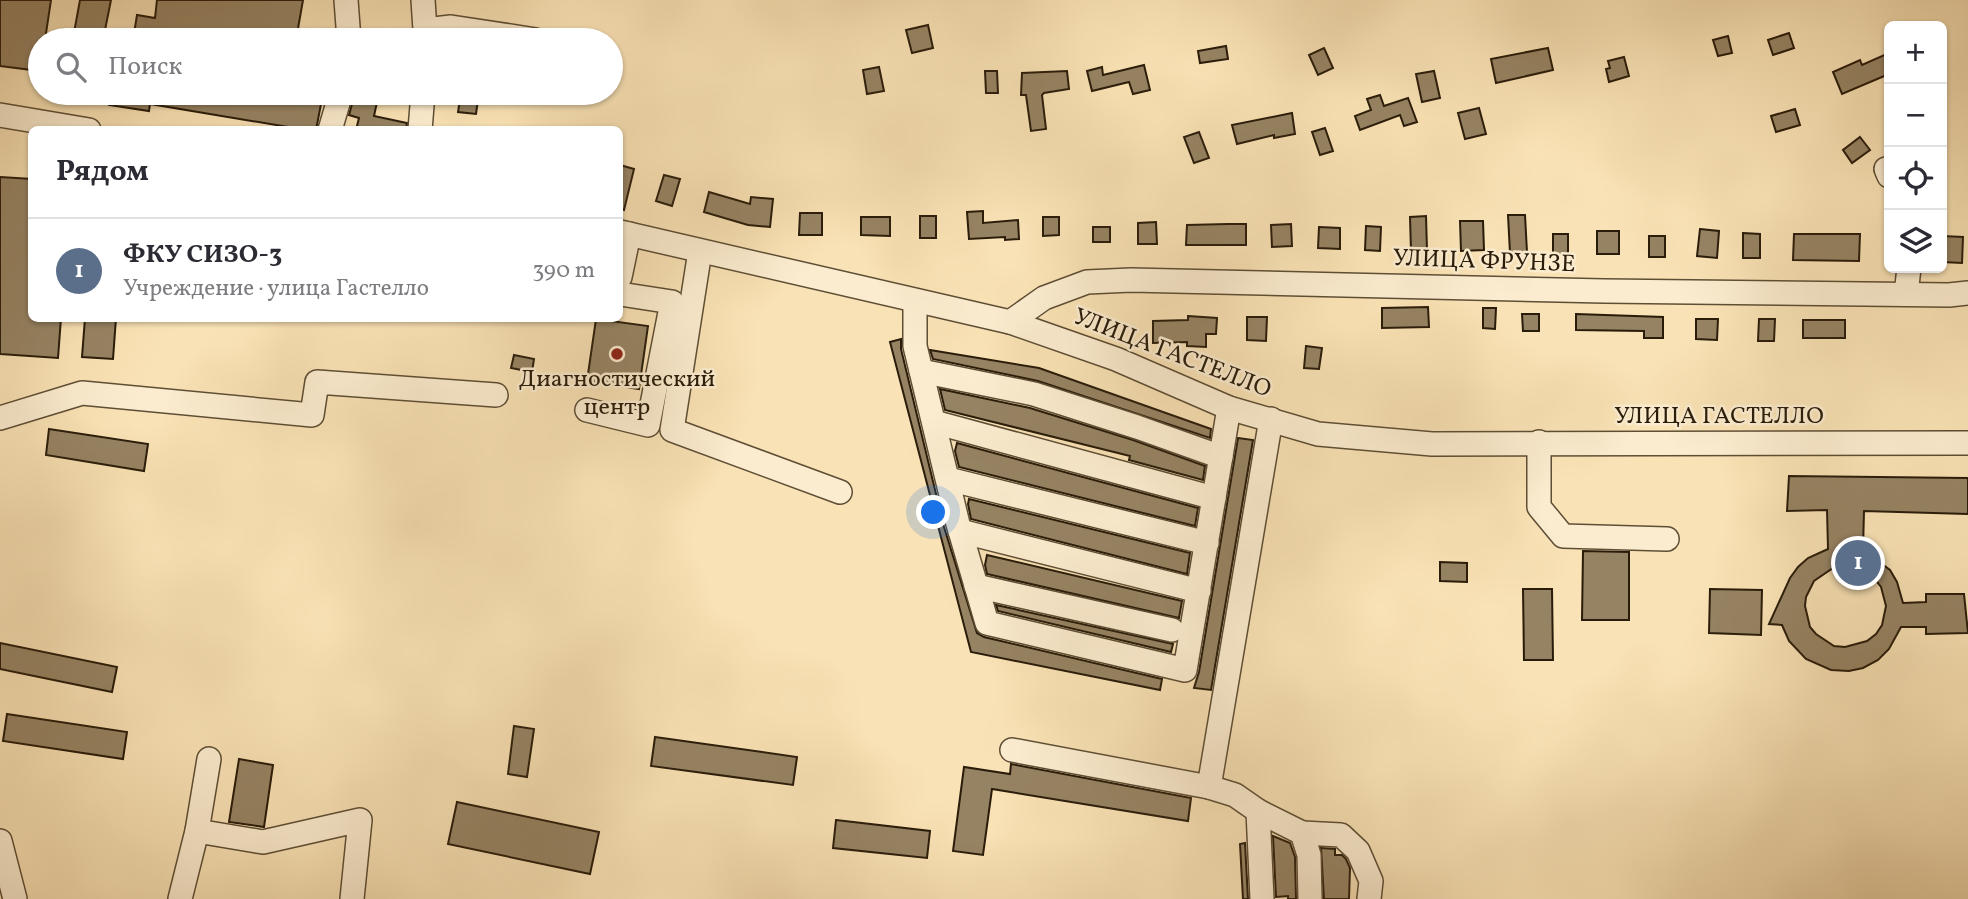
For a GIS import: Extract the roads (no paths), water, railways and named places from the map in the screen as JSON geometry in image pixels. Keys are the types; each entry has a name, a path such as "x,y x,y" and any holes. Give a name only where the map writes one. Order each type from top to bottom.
{"street":[{"path":"346,0 348,28"},
{"path":"423,0 425,28"},
{"path":"331,126 337,105"},
{"path":"420,126 422,105"},
{"path":"0,115 65,126"},
{"name":"УЛИЦА ГАСТЕЛЛО","path":"624,233 1010,322 1116,359 1229,408 1318,434 1432,444 1968,443"},
{"path":"587,410 648,425 667,435 672,430 700,251"},
{"path":"1906,294 1908,273"},
{"name":"УЛИЦА ФРУНЗЕ","path":"1010,322 1044,298 1087,282 1131,280 1604,291 1968,293"},
{"path":"623,294 672,302 648,425"},
{"path":"915,302 915,346 960,531 986,623 1185,670 1229,408"},
{"path":"921,371 1034,394 1137,426 1221,457"},
{"path":"0,418 82,393 312,415 317,382 496,395"},
{"path":"1209,787 1270,419"},
{"path":"934,422 1214,498"},
{"path":"672,430 840,492"},
{"path":"1539,442 1539,507 1563,536 1667,539"},
{"path":"948,479 1207,543"},
{"path":"960,531 1199,591"},
{"path":"976,586 1172,630"},
{"path":"1012,750 1209,787 1235,795 1258,811 1302,833 1341,835 1358,851 1371,881 1369,899"},
{"path":"180,899 197,831 209,760"},
{"path":"1258,811 1262,899"},
{"path":"197,831 263,842 360,820 352,899"},
{"path":"1302,833 1309,855 1310,899"},
{"path":"0,841 15,899"}],"place":[{"name":"Диагностический центр","path":"617,354"},
{"name":"ФКУ СИЗО-3","path":"1858,563"}]}
